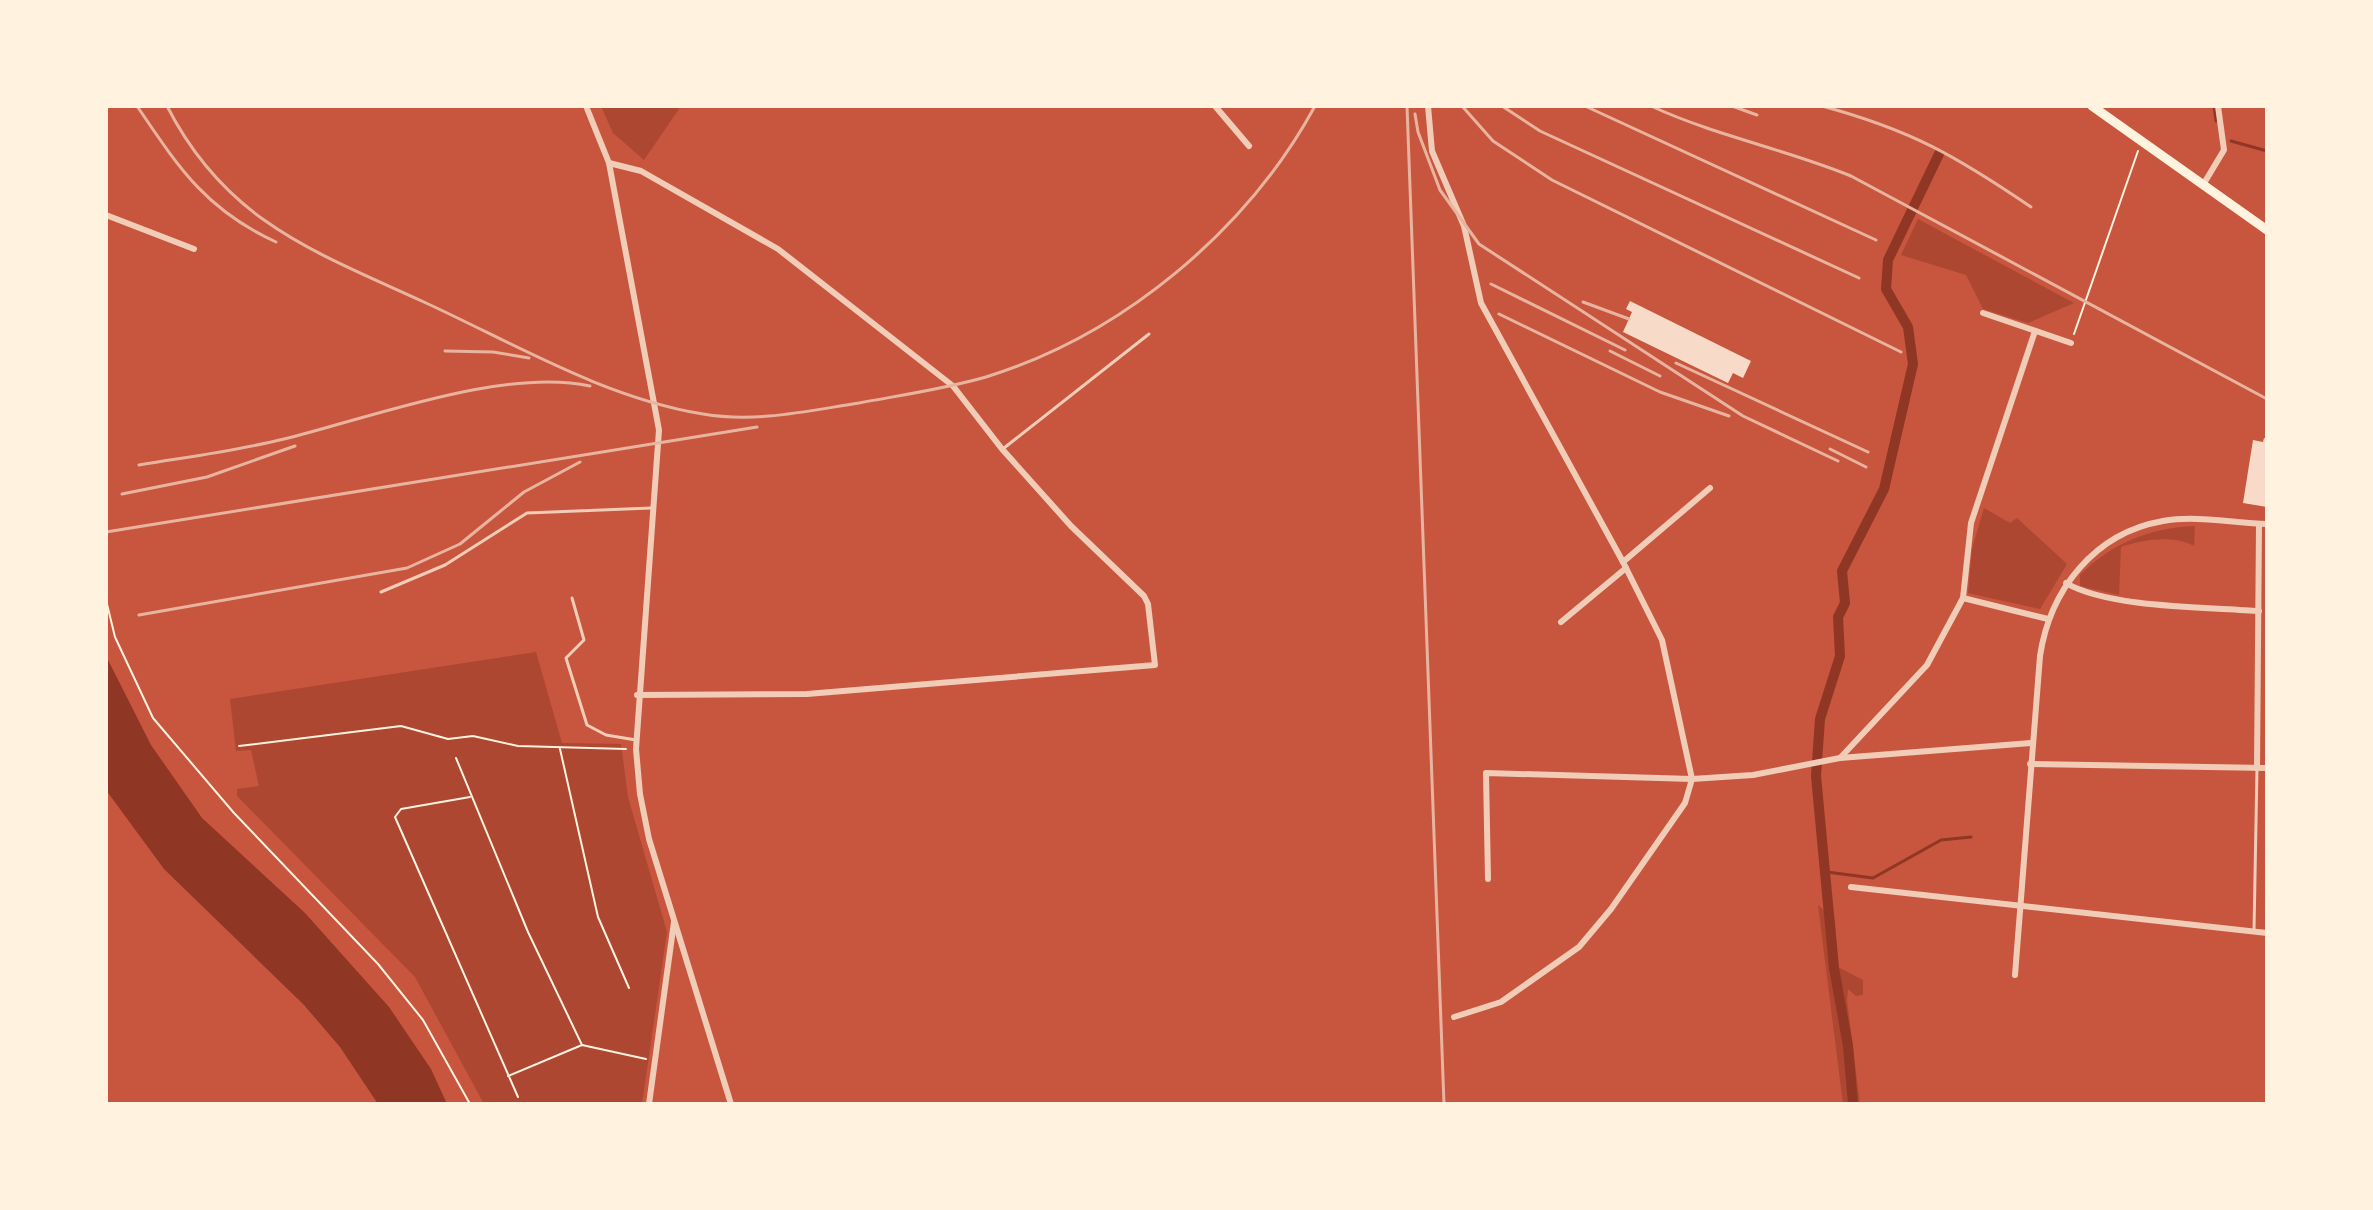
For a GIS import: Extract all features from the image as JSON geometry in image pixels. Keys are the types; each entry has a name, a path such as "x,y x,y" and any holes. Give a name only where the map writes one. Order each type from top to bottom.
{"main road":[{"path":"2092,106 2267,230"}],"street":[{"path":"586,106 609,163 659,430 637,695 636,749 640,794 649,839 731,1104"},
{"path":"1215,106 1249,146"},
{"path":"1428,106 1432,151 1464,226 1481,303 1662,640 1692,779 1685,803 1611,909 1579,947 1501,1002 1454,1017"},
{"path":"2203,185 2224,150 2218,106"},
{"path":"609,163 641,171 778,249 953,386 1002,449 1051,504 1144,596 1148,604 1155,665 807,694 637,695"},
{"path":"106,215 158,238 194,249"},
{"path":"1983,313 2071,343"},
{"path":"1840,758 1927,665 1963,598 1971,523 2035,331"},
{"path":"1561,622 1710,488"},
{"path":"2015,975 2031,743 2040,656 2048,619 2066,583 2079,567 2113,540 2153,523 2182,520 2263,524 2257,768"},
{"path":"2066,583 2083,591 2130,599 2259,611"},
{"path":"1963,598 2048,619"},
{"path":"1488,879 1486,773 1692,779 1808,766 1840,758 2031,743"},
{"path":"2030,764 2267,768"},
{"path":"1851,887 2267,933"},
{"path":"649,1104 674,918"}],"lane":[{"path":"1002,449 1149,334"},
{"path":"381,592 445,565 527,513 654,508"},
{"path":"572,598 584,640 566,658 587,725 606,735 636,740"},
{"path":"2254,931 2257,768"}],"path":[{"path":"2071,343 2138,151 2150,147"},
{"path":"106,600 115,637 153,718 251,832 378,964 423,1020 470,1104"},
{"path":"239,746 401,726 458,739 473,736 518,746 636,749"},
{"path":"560,748 598,917 629,988"},
{"path":"456,758 470,797 582,1045"},
{"path":"470,797 401,809 395,817 518,1097"},
{"path":"508,1076 582,1045 655,1061"}],"shaded area":[{"path":"601,106 681,106 644,160 613,133"},
{"path":"1918,219 2074,303 2028,323 1983,309 1966,275 1901,255"},
{"path":"1984,508 2010,523 2017,518 2067,564 2040,609 1968,593 1972,549"},
{"path":"2195,526 2194,546 2177,540 2159,539 2121,547 2119,595 2080,586 2080,575 2118,546 2162,530"},
{"path":"536,652 562,743 621,744 628,797 667,932 642,1104 484,1104 415,977 237,796 237,789 259,786 251,750 236,751 230,699"},
{"path":"106,656 151,745 202,818 305,913 389,1007 431,1069 447,1104 378,1104 340,1047 304,1005 164,869 106,790"},
{"path":"1818,905 1835,920 1838,967 1863,980 1863,995 1856,996 1848,989 1847,1000 1860,1104 1843,1104"}],"building":[{"path":"1630,301 1751,361 1743,378 1733,373 1728,383 1623,332 1632,312 1626,309"},
{"path":"2264,438 2267,439 2267,507 2243,503 2253,440 2263,442"}],"waterway":[{"path":"2214,106 2216,121"},
{"path":"2231,141 2267,151"},
{"path":"1853,1104 1848,1046 1834,968 1816,776 1820,719 1840,656 1838,617 1845,603 1842,571 1884,489 1913,364 1908,327 1886,289 1888,260 1939,154"},
{"path":"1827,872 1873,878 1941,840 1971,837"}],"railway":[{"path":"137,106 181,168 212,201 252,230 276,242"},
{"path":"167,106 191,146 217,179 246,206 311,249 596,383 667,406 703,414 742,417 820,409 970,381 1036,358 1085,335 1132,306 1176,273 1217,236 1287,152 1315,106"},
{"path":"1407,106 1444,1104"},
{"path":"1462,106 1493,141 1552,180 1901,352"},
{"path":"1502,106 1540,131 1859,278"},
{"path":"1585,106 1876,240"},
{"path":"1651,106 1700,126 1851,176 2267,399"},
{"path":"1732,106 1757,115"},
{"path":"1822,106 1882,125 1932,146 2031,207"},
{"path":"1415,114 1418,132 1440,190 1479,244 1743,416 1838,461"},
{"path":"1491,284 1625,350"},
{"path":"1583,302 1629,319"},
{"path":"1499,314 1660,392 1729,416"},
{"path":"445,351 493,352 529,358"},
{"path":"1610,351 1660,376"},
{"path":"1676,363 1868,452"},
{"path":"139,465 266,443 478,389 518,383 556,382 590,386"},
{"path":"106,532 757,427"},
{"path":"122,494 207,477 295,446"},
{"path":"1830,449 1866,467"},
{"path":"139,615 407,568 460,544 524,492 580,462"}]}
